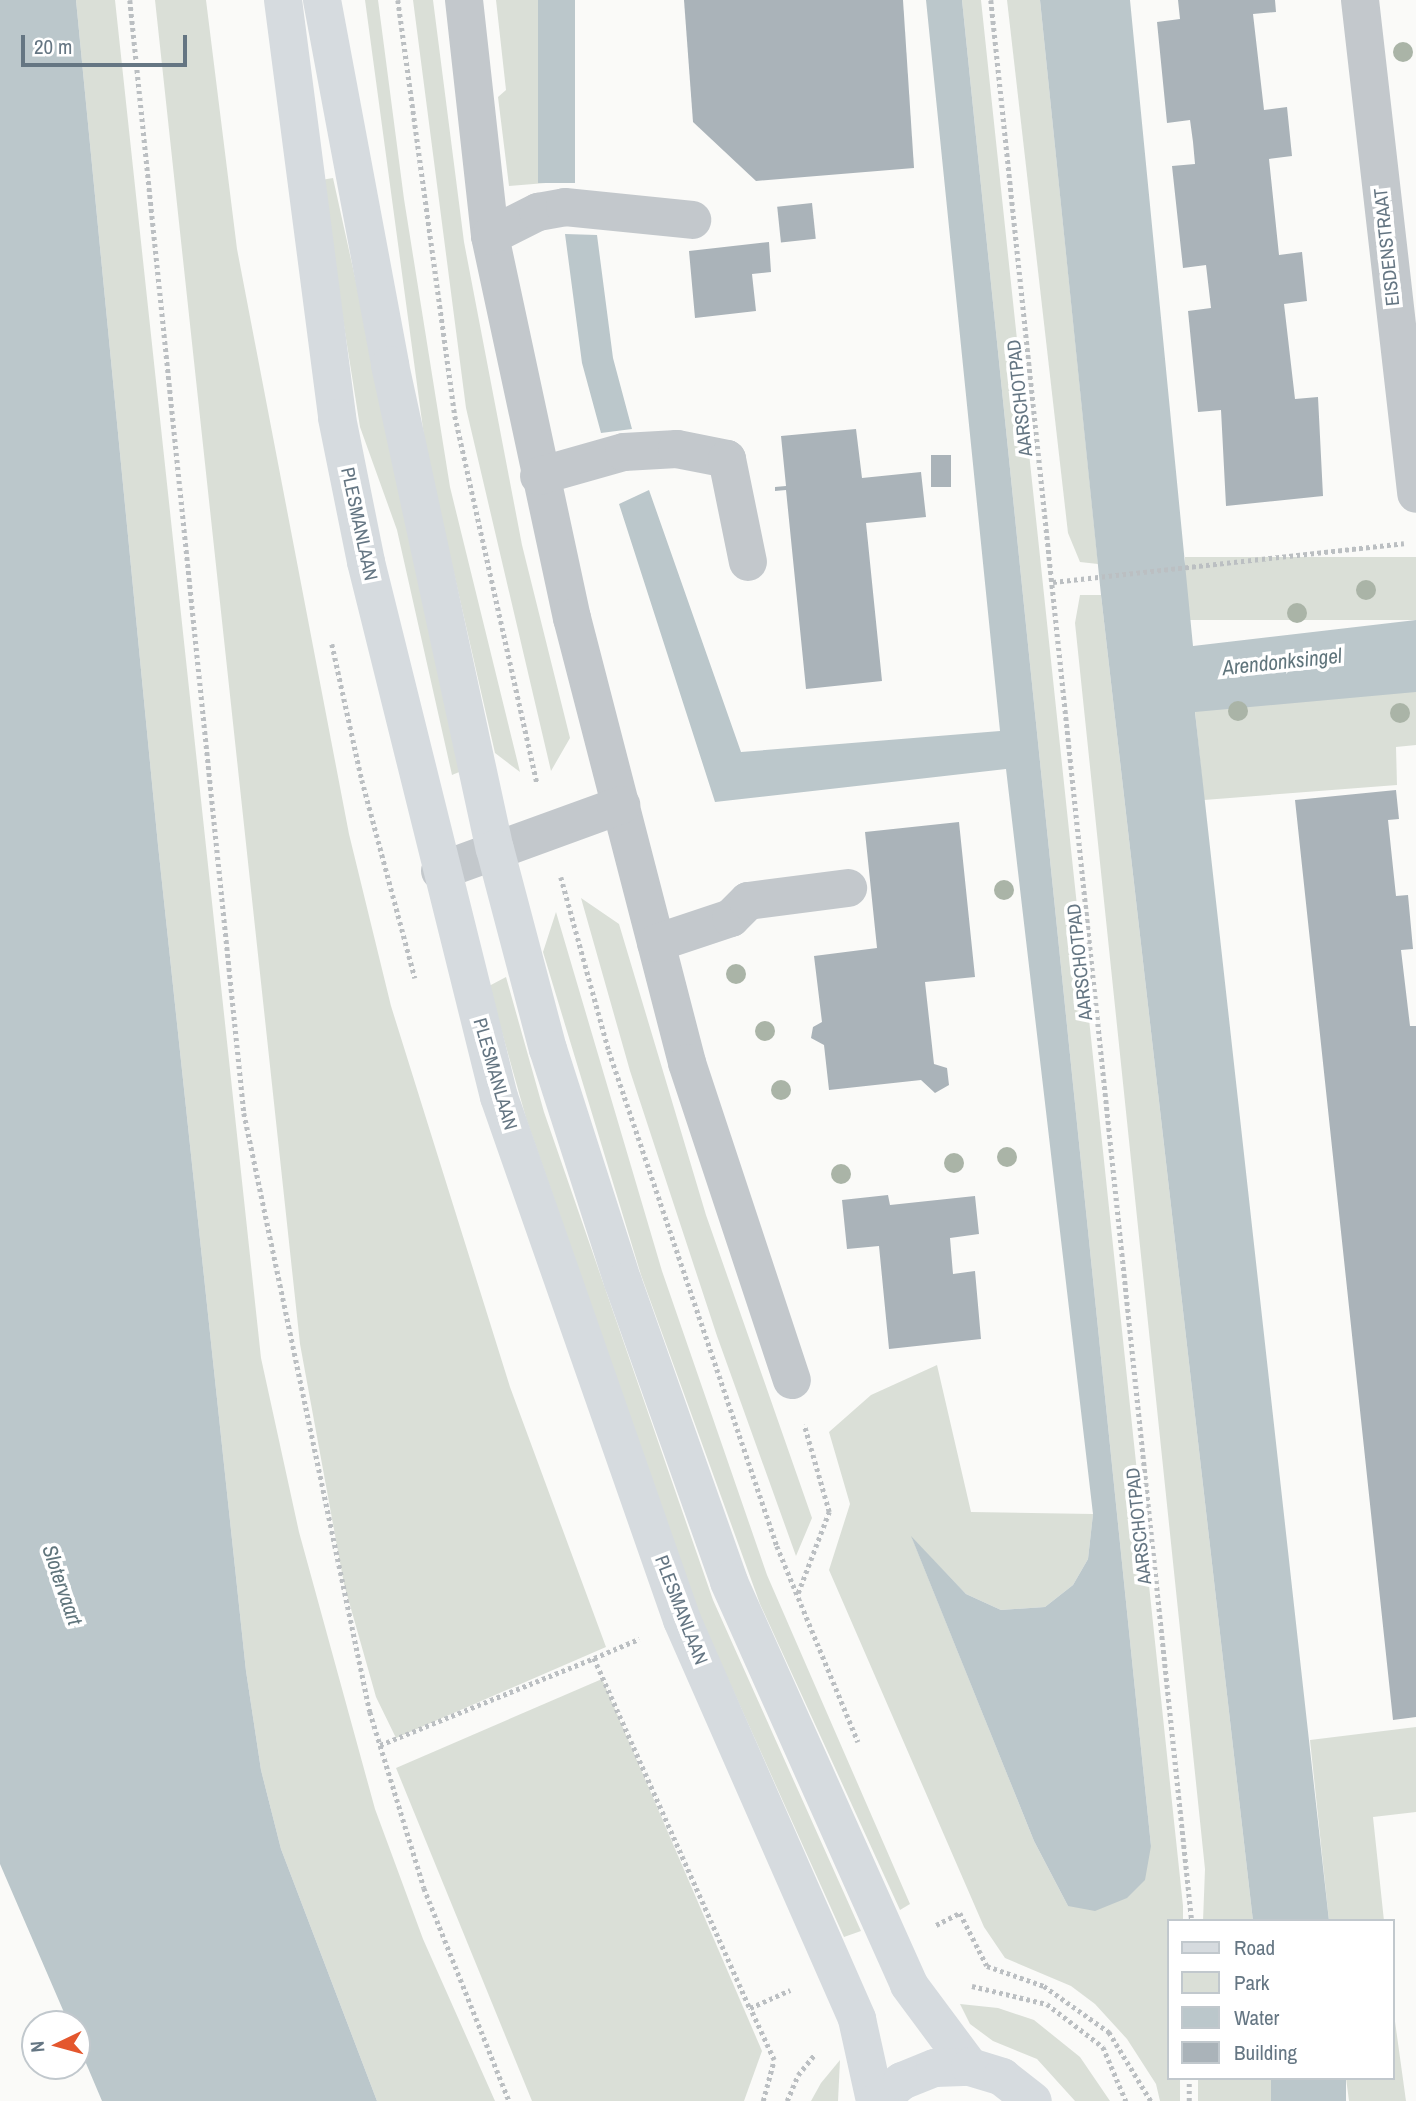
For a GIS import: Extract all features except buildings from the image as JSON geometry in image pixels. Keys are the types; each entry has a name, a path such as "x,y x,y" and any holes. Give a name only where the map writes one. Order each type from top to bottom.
{"main road":[{"name":"PLESMANLAAN","path":"283,0 337,418 366,562 440,871 499,1097 677,1606 852,2006 876,2101"},
{"path":"321,0 390,365 495,849 548,1049 623,1282 729,1582 909,1985 970,2067"},
{"path":"876,2101 902,2081 935,2068 970,2067 1002,2077 1032,2101"}],"street":[{"path":"464,0 489,236 539,476 687,1063 792,1380"},
{"name":"EISDENSTRAAT","path":"1360,0 1416,494"},
{"path":"489,236 538,212 565,207 692,220"},
{"path":"539,476 624,452 677,449 727,459 748,562"},
{"path":"440,871 621,805"},
{"path":"656,943 731,918 748,901 848,888"}],"path":[{"path":"130,0 244,1114 380,1745 424,1888 509,2101"},
{"name":"AARSCHOTPAD","path":"991,0 1192,1919"},
{"path":"1054,582 1218,566 1408,542"},
{"path":"792,1380 829,1512 798,1594"},
{"path":"380,1745 643,1638"},
{"path":"594,1658 750,2008"},
{"path":"971,1986 1047,2004 1103,2046 1126,2101"},
{"path":"787,2101 798,2076 820,2049"},
{"path":"1189,2080 1189,2101"}],"green space":[{"path":"76,0 115,0 261,1358 299,1532 375,1809 423,1939 495,2101 377,2101 281,1849 261,1770 246,1671 158,845"},
{"path":"155,0 206,0 237,249 349,834 391,1006 510,1387 606,1647 396,1738 376,1697 344,1584 300,1344"},
{"path":"365,0 378,0 404,199 450,487 520,772 495,753 426,451"},
{"path":"413,0 433,0 464,242 522,545 570,738 551,771 466,408"},
{"path":"496,0 538,0 558,182 509,186 498,97 506,90"},
{"path":"962,0 981,0 1183,1906 1183,1919 1168,1919 1168,2080 1180,2080 1180,2101 1160,2101 1156,2084 1127,2039 1095,2004 1071,1986 1005,1958 984,1927 829,1570 850,1504 829,1432 871,1395 937,1365 971,1512 1093,1514 1088,1559 1073,1585 1045,1607 1001,1610 966,1594 912,1538 1034,1841 1068,1906 1151,1846"},
{"path":"1007,0 1040,0 1098,564 1080,562 1068,533"},
{"path":"333,178 464,770 452,775 397,530 360,427 321,180"},
{"path":"1185,557 1416,557 1416,620 1185,620"},
{"path":"1080,595 1101,595 1253,1919 1203,1919 1205,1869 1075,623"},
{"path":"1416,689 1416,745 1396,747 1397,785 1204,800 1195,711"},
{"path":"581,898 619,924 706,1215 812,1518 796,1556 717,1336 630,1071"},
{"path":"556,912 662,1271 767,1575 910,1904 900,1910 760,1604 641,1275 543,952"},
{"path":"506,977 544,1112 713,1600 861,1931 844,1937 697,1610 526,1118 489,986"},
{"path":"602,1679 762,2051 744,2101 532,2101 396,1768"},
{"path":"1416,1727 1416,1812 1373,1817 1384,1919 1329,1919 1310,1740"},
{"path":"960,2004 998,2008 1034,2020 1080,2057 1110,2101 1075,2101 1037,2059 993,2041 970,2024"},
{"path":"1395,2021 1406,2101 1349,2101 1346,2080 1395,2080"},
{"path":"840,2060 838,2101 811,2101 821,2083"},
{"path":"1198,2080 1271,2080 1271,2101 1198,2101"}],"water":[{"name":"Slotervaart","path":"0,0 76,0 158,845 246,1671 261,1770 281,1849 377,2101 102,2101 91,2075 91,2010 63,2010 0,1864"},
{"path":"538,0 575,0 575,183 538,183"},
{"path":"926,0 962,0 1151,1846 1145,1880 1127,1898 1095,1911 1068,1906 1034,1841 911,1536 966,1594 1001,1610 1045,1607 1073,1585 1088,1559 1093,1514 1006,769 715,802 619,504 649,490 741,752 1000,731"},
{"name":"Arendonksingel","path":"1040,0 1130,0 1193,646 1416,620 1416,692 1195,712 1329,1919 1253,1919 1101,595"},
{"path":"565,234 597,235 613,358 632,429 601,433 582,363"},
{"path":"1271,2080 1346,2080 1346,2101 1271,2101"}]}
